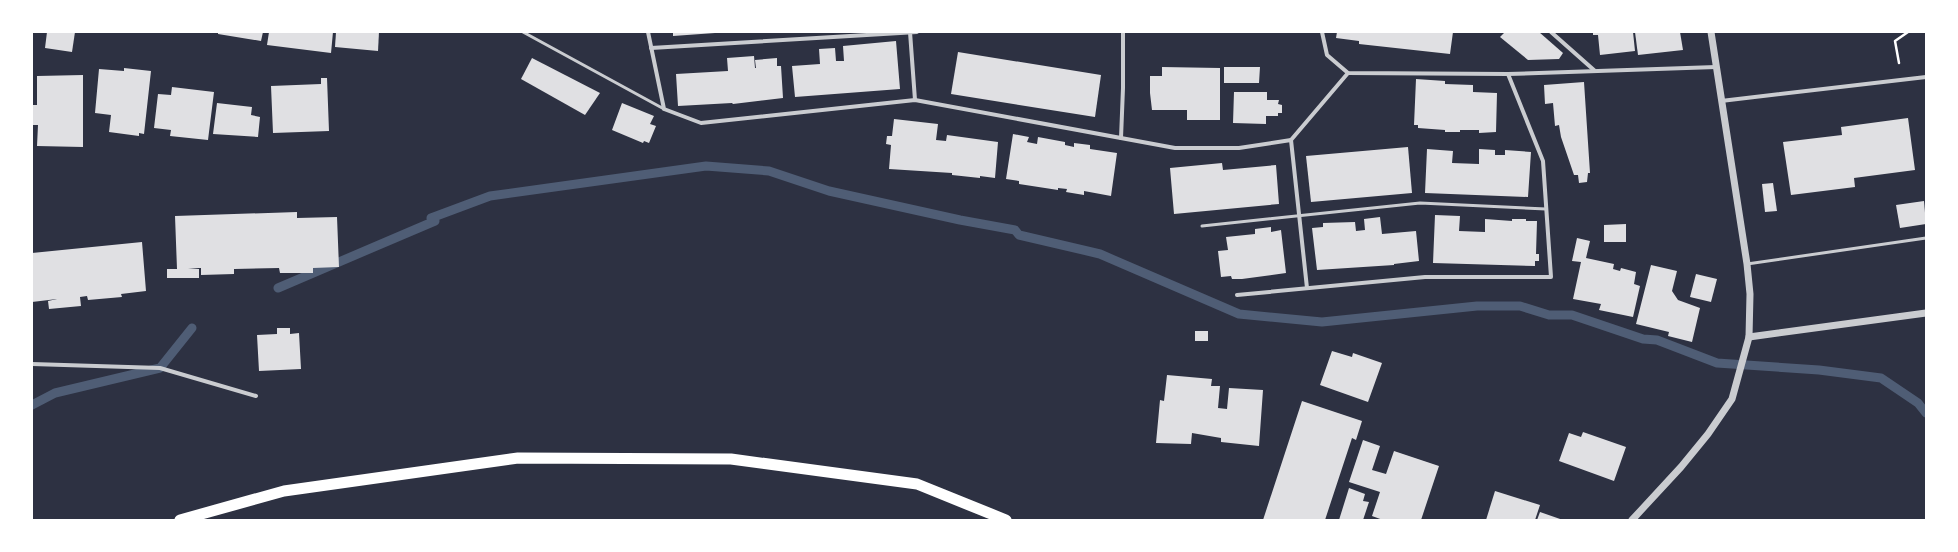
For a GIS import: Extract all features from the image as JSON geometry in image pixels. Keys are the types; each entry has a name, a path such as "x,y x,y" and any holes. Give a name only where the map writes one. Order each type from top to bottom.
{"highway":[{"path":"180,520 284,491 518,458 731,459 917,484 1006,520"}],"street":[{"path":"648,32 664,109 701,123 915,100 1182,148 1239,148 1291,140 1348,73"},
{"path":"910,32 915,100"},
{"path":"652,48 917,32"},
{"path":"1121,138 1123,32"},
{"path":"1322,32 1327,54 1348,73 1508,74 1716,67"},
{"path":"1551,32 1596,71"},
{"path":"1632,520 1704,440 1732,399 1749,337 1750,294 1747,264 1711,32"},
{"path":"1237,295 1425,277 1551,277 1543,161 1508,74"},
{"path":"1721,101 1926,77"},
{"path":"1291,140 1307,288"},
{"path":"1749,337 1926,313"},
{"path":"32,364 160,368 256,396"}],"lane":[{"path":"523,32 664,109"},
{"path":"1202,226 1420,203 1546,209"},
{"path":"1747,264 1926,238"}],"path":[{"path":"1903,80 1895,41 1908,32"}],"building":[{"path":"47,32 75,32 72,52 45,48"},
{"path":"218,32 263,32 261,41 218,34"},
{"path":"269,32 333,32 331,53 267,45"},
{"path":"336,32 379,32 378,51 335,47"},
{"path":"673,32 715,32 715,33 673,36"},
{"path":"1337,32 1453,32 1450,54 1359,44 1359,41 1336,38"},
{"path":"1505,32 1539,32 1563,53 1559,59 1528,60 1500,37"},
{"path":"1593,32 1633,32 1635,51 1600,55 1598,35 1593,35"},
{"path":"1635,32 1680,32 1683,50 1638,55"},
{"path":"896,41 900,89 795,97 792,66 820,64 819,49 835,48 836,61 844,61 843,46"},
{"path":"958,52 1101,75 1095,117 951,94"},
{"path":"754,56 755,68 755,60 777,58 777,66 781,66 783,98 733,104 678,106 676,74 728,71 727,58"},
{"path":"532,58 600,93 585,115 521,79"},
{"path":"1162,67 1220,68 1220,120 1187,120 1187,110 1152,110 1150,76 1162,76"},
{"path":"1224,67 1260,67 1259,83 1224,83"},
{"path":"124,68 151,71 144,134 139,133 139,136 109,132 111,115 95,113 99,69 124,71"},
{"path":"83,75 83,147 37,146 38,125 32,125 32,105 37,105 37,76"},
{"path":"321,78 327,78 329,131 273,133 271,86 321,84"},
{"path":"1416,79 1445,81 1445,84 1473,85 1473,92 1497,93 1496,132 1479,133 1479,130 1460,130 1460,132 1445,132 1445,130 1418,128 1418,125 1414,125"},
{"path":"1584,82 1590,173 1588,173 1587,182 1579,183 1578,175 1574,175 1561,137 1559,125 1555,126 1553,103 1545,104 1544,85"},
{"path":"172,87 214,92 208,140 170,136 171,130 154,128 158,94 171,95"},
{"path":"1234,92 1267,92 1267,100 1279,100 1278,104 1282,105 1282,113 1278,113 1278,116 1266,116 1266,124 1233,123"},
{"path":"217,103 252,107 251,115 260,117 258,137 213,134"},
{"path":"622,103 654,116 650,124 656,126 649,143 644,141 643,143 612,130"},
{"path":"1908,118 1915,170 1854,178 1855,187 1791,195 1783,142 1842,135 1841,127"},
{"path":"894,119 938,124 936,140 946,141 947,135 998,142 995,178 952,175 952,173 889,169 891,145 886,144 887,136 892,136"},
{"path":"1013,134 1029,137 1027,142 1037,144 1038,137 1065,142 1065,145 1074,147 1074,143 1090,145 1090,149 1117,153 1111,196 1084,191 1084,195 1066,192 1067,189 1058,188 1058,190 1019,184 1019,181 1006,179"},
{"path":"1408,147 1412,193 1311,202 1306,156"},
{"path":"1427,149 1453,151 1452,163 1479,164 1479,149 1495,150 1495,155 1505,155 1505,150 1531,152 1528,197 1425,193"},
{"path":"1222,163 1223,170 1276,165 1279,204 1174,214 1170,168"},
{"path":"1773,183 1777,211 1765,212 1762,184"},
{"path":"1924,201 1926,224 1900,228 1896,205"},
{"path":"297,212 297,218 337,217 339,267 313,268 313,273 280,273 279,268 234,269 234,274 201,275 201,268 188,268 199,269 199,278 167,278 167,269 177,269 175,216"},
{"path":"1435,215 1460,216 1459,231 1485,232 1485,219 1512,221 1512,219 1526,219 1526,221 1537,221 1536,254 1539,254 1539,261 1535,261 1535,266 1433,263"},
{"path":"1380,217 1382,234 1416,231 1419,261 1394,265 1317,270 1312,228 1323,227 1323,223 1355,222 1356,231 1365,230 1364,219"},
{"path":"1626,224 1626,242 1604,242 1604,225"},
{"path":"1271,227 1271,232 1281,230 1286,273 1242,279 1232,279 1231,276 1221,277 1218,251 1228,250 1226,237 1255,234 1255,229"},
{"path":"1577,238 1590,241 1586,258 1614,264 1613,269 1620,271 1621,268 1636,272 1634,284 1640,286 1633,317 1599,310 1601,304 1573,299 1581,262 1572,261"},
{"path":"142,242 146,291 121,294 122,297 88,300 87,296 80,297 81,306 49,309 48,301 57,299 32,302 32,253"},
{"path":"1651,265 1677,271 1672,291 1678,300 1700,308 1692,342 1668,336 1669,332 1636,324"},
{"path":"1696,274 1717,279 1711,302 1690,297"},
{"path":"277,328 290,328 290,334 299,333 301,369 259,371 257,335 277,334"},
{"path":"1195,331 1208,331 1208,341 1195,341"},
{"path":"1332,351 1352,357 1353,353 1382,363 1368,402 1320,385"},
{"path":"1167,375 1212,379 1211,386 1220,386 1218,408 1227,409 1229,388 1263,390 1259,446 1221,442 1221,438 1192,433 1191,444 1156,443 1160,400 1164,401"},
{"path":"1302,401 1362,421 1356,440 1352,438 1325,520 1263,520"},
{"path":"1583,432 1626,447 1614,481 1559,461 1569,433 1581,437"},
{"path":"1363,440 1380,446 1372,470 1386,474 1394,451 1439,466 1421,520 1383,520 1372,516 1380,492 1349,482"},
{"path":"1349,488 1365,494 1363,501 1369,502 1363,520 1339,520"},
{"path":"1495,491 1540,505 1535,520 1486,520"},
{"path":"1540,512 1563,520 1537,520"}],"waterway":[{"path":"278,288 435,221 431,218 490,196 706,166 769,171 829,191 960,220 1015,230 1019,235 1100,254 1239,314 1322,322 1477,306 1520,306 1549,315 1572,315 1643,339 1657,340 1717,363 1819,370 1881,378 1918,403 1926,413"},
{"path":"32,405 55,393 160,368 192,328"}]}
